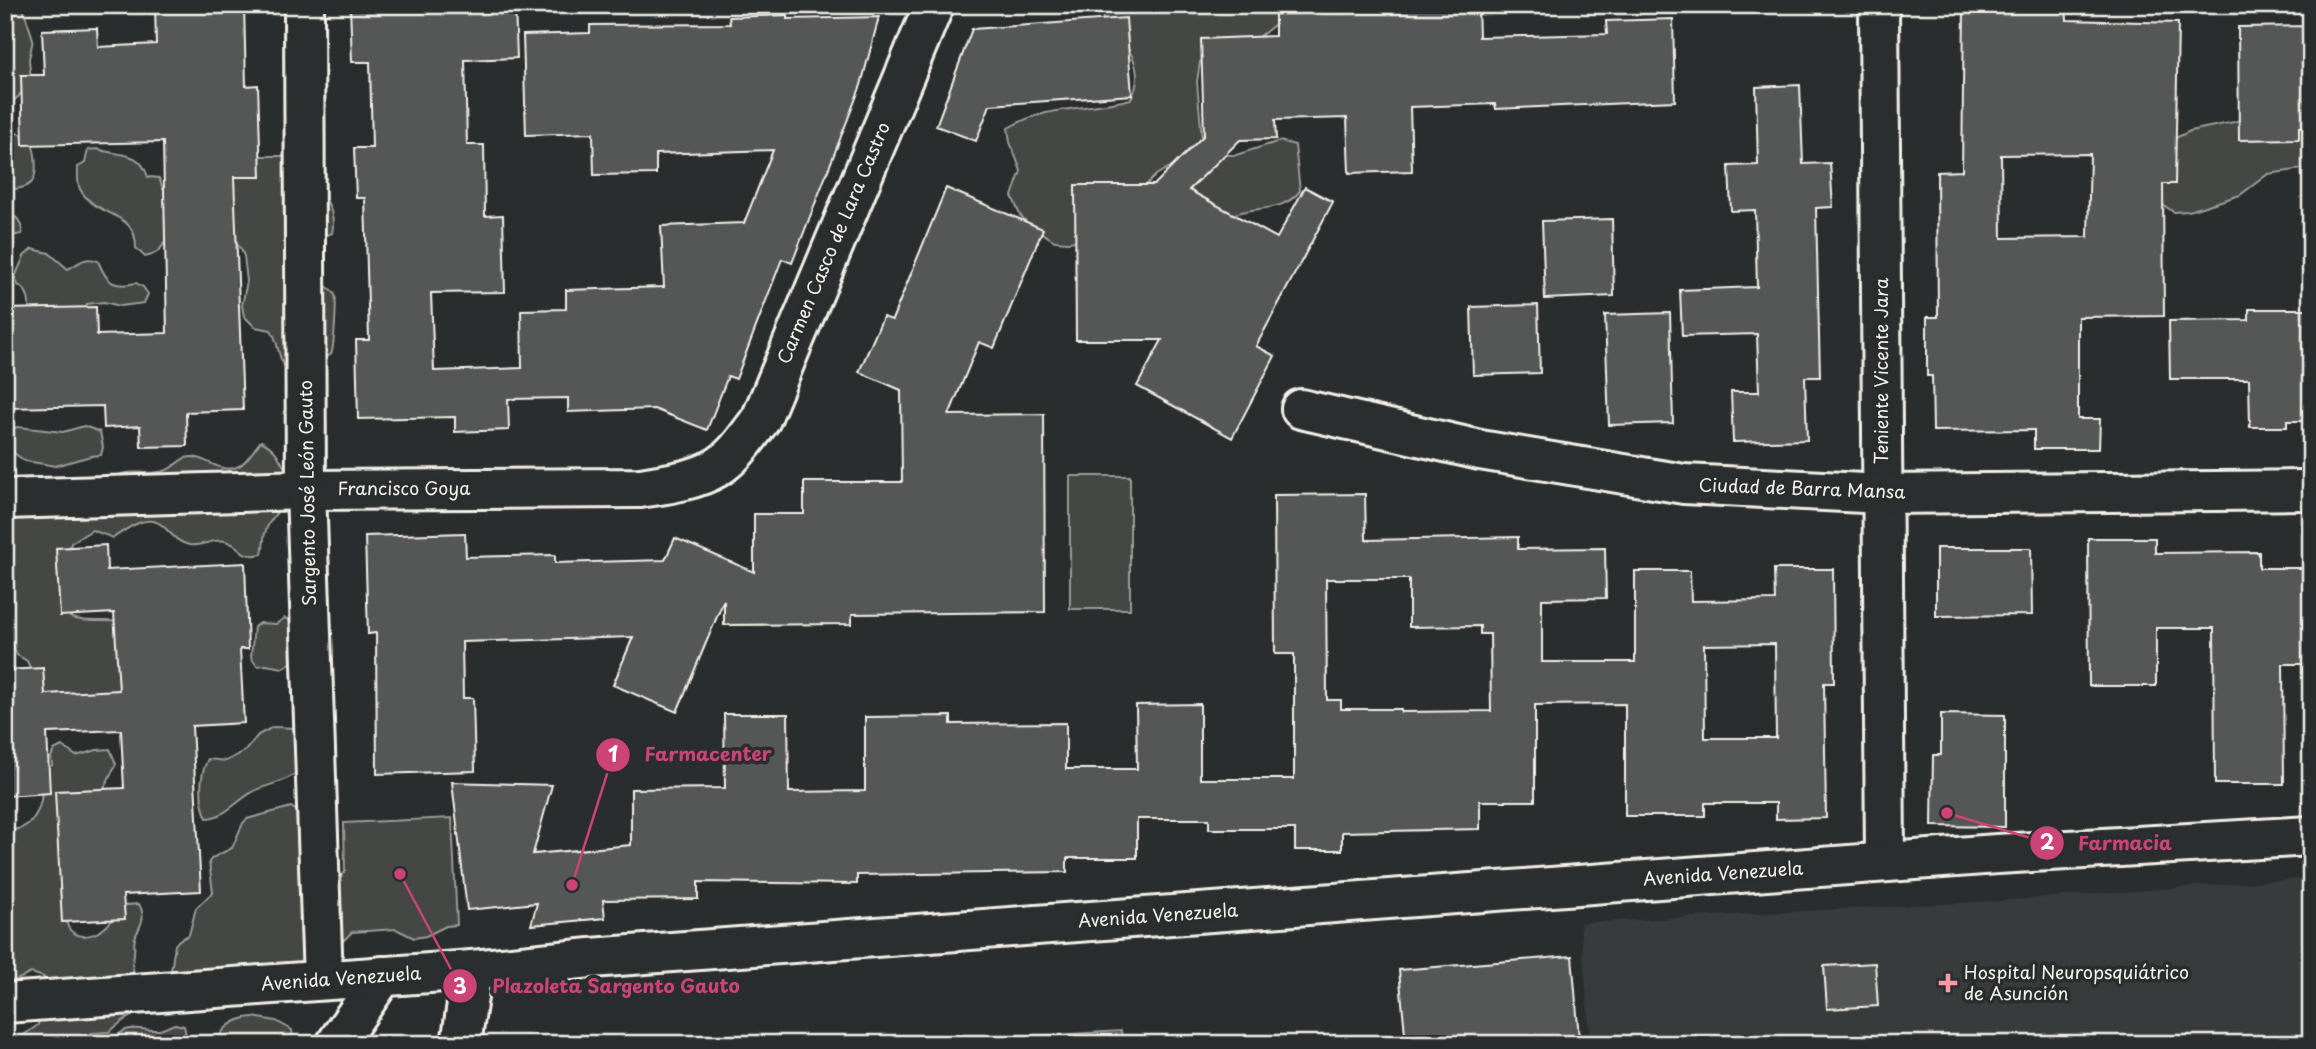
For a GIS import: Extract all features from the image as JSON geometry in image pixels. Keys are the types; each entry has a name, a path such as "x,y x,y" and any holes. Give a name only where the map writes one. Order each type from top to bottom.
{"street":[{"name":"Sargento José León Gauto","path":"304,5 306,490 323,980"},
{"name":"Carmen Casco de Lara Castro","path":"716,468 741,446 761,419 934,5"},
{"name":"Teniente Vicente Jara","path":"1879,5 1885,862"},
{"name":"Ciudad de Barra Mansa","path":"1301,409 1480,450 1684,484 1883,494 2311,490"},
{"name":"Francisco Goya","path":"5,499 306,490 640,488 679,481 716,468"},
{"name":"Avenida Venezuela","path":"5,1003 1885,862 2311,836"},
{"path":"461,1044 472,970"},
{"path":"335,1044 383,976"}],"shaded area":[{"path":"5,5 22,5 33,39 29,59 31,80 5,108"},
{"path":"1104,5 1309,5 1278,22 1250,44 1209,56 1200,62 1197,82 1202,139 1221,155 1236,155 1280,141 1295,145 1300,191 1288,201 1276,206 1243,211 1224,218 1191,195 1192,175 1181,168 1168,168 1156,175 1082,240 1055,241 1029,225 1020,215 1012,196 1021,171 1010,142 1008,128 1038,115 1131,99 1134,91 1137,76 1134,62 1127,48 1105,24 1100,8"},
{"path":"2311,95 2311,168 2268,174 2240,195 2189,211 2174,212 2163,205 2161,145 2190,131 2234,122"},
{"path":"17,133 27,138 33,146 35,174 27,186 5,190 5,135"},
{"path":"97,149 134,158 144,168 148,177 159,178 163,189 172,198 168,234 165,242 154,254 145,257 136,248 130,227 123,220 95,205 80,189 78,167 85,163 88,150"},
{"path":"291,156 321,191 331,211 332,233 287,253 285,261 291,281 323,284 335,295 331,354 310,365 285,367 271,330 255,327 244,316 242,306 247,281 244,256 231,237 232,182 242,166 254,157"},
{"path":"5,212 18,220 22,234 5,237"},
{"path":"32,249 49,253 68,269 86,260 98,261 104,274 112,282 122,285 136,283 148,294 144,303 120,306 104,302 87,304 86,312 29,317 27,295 15,277 24,256"},
{"path":"84,426 100,432 103,447 101,455 55,466 25,461 14,453 7,438 9,430 17,427 63,432"},
{"path":"261,441 275,451 293,482 288,497 268,526 262,554 246,554 233,544 223,541 185,544 157,522 150,521 137,523 113,538 92,530 71,543 66,580 70,617 119,622 130,669 113,697 51,699 42,693 27,661 17,655 5,628 5,511 108,482 121,474 164,471 188,457 199,458 221,468 233,468 245,461"},
{"path":"1070,476 1130,476 1130,609 1070,609"},
{"path":"285,618 295,623 293,661 283,668 257,666 251,657 254,627 259,623 276,624"},
{"path":"273,727 295,728 298,772 283,781 250,793 226,811 207,818 201,788 208,759 226,761 245,751 258,735"},
{"path":"62,746 76,756 110,749 116,764 105,786 66,918 68,927 74,933 89,935 105,928 115,913 127,905 139,904 143,918 135,938 132,963 141,1011 109,1032 92,1033 85,1037 83,1044 17,1044 21,1037 38,1025 41,1003 46,995 44,977 31,973 12,982 5,979 5,830 25,826 32,820 42,794 41,774 52,765 54,750"},
{"path":"291,807 302,814 338,880 345,872 344,823 452,818 457,925 446,926 426,936 414,938 396,929 352,932 325,969 178,983 171,971 175,945 189,935 196,908 213,892 209,862 232,848 247,819"},
{"name":"Hospital Neuropsquiátrico de Asunción","path":"2311,878 2311,1044 1591,1044 1580,923 1998,901"},
{"path":"253,1017 276,1021 292,1030 293,1044 223,1044 220,1035 230,1024"},
{"path":"175,1024 184,1026 188,1044 110,1044 126,1030 160,1030"},
{"path":"1121,1031 1122,1044 956,1044 956,1041"}],"building":[{"path":"155,5 244,5 246,86 258,85 261,177 234,177 243,410 186,412 187,446 141,447 140,426 104,428 103,406 5,408 5,309 96,307 97,335 167,333 163,142 23,145 21,75 44,75 42,30 97,28 98,47 156,44"},
{"path":"350,5 515,5 517,58 465,60 467,145 484,145 485,216 503,215 505,292 431,293 434,371 522,368 521,310 566,309 566,290 664,287 661,226 744,223 773,150 656,154 656,174 594,175 593,133 526,135 523,35 590,33 590,25 730,24 729,17 879,17 861,85 792,263 782,259 736,379 728,376 707,430 654,409 568,412 568,398 508,399 509,430 455,432 455,417 358,419 356,340 369,340 365,198 356,198 354,148 372,148 370,62 352,62"},
{"path":"1343,5 1478,5 1479,37 1607,34 1606,21 1673,19 1675,101 1496,109 1495,104 1410,107 1412,171 1349,173 1347,118 1275,120 1276,139 1240,140 1189,190 1277,238 1305,187 1333,202 1256,346 1275,356 1232,438 1137,386 1162,340 1076,340 1075,185 1154,185 1204,135 1201,39 1275,36 1275,14 1343,12"},
{"path":"1964,7 2066,7 2067,20 2178,23 2175,184 2163,184 2164,316 2078,317 2078,419 2100,419 2099,449 2034,449 2034,430 1933,431 1932,376 1927,376 1927,317 1938,317 1937,172 1962,171","holes":["2090,154 2088,237 2002,238 2001,155"]},
{"path":"1126,18 1132,95 990,105 976,141 936,126 972,29"},
{"path":"2311,26 2311,127 2299,127 2299,139 2239,140 2238,27"},
{"path":"1800,85 1803,164 1830,163 1833,207 1816,208 1820,377 1805,377 1807,440 1733,442 1731,392 1759,392 1757,334 1682,336 1680,290 1757,287 1755,210 1731,211 1729,166 1758,165 1756,87"},
{"path":"946,188 1043,229 994,348 979,342 949,415 1044,414 1045,612 852,614 852,624 724,625 724,600 677,712 613,685 633,637 462,642 463,698 473,698 475,771 377,774 376,633 368,634 365,536 465,533 466,557 555,555 555,563 665,560 675,538 754,572 754,514 804,514 804,482 902,482 901,390 859,372 883,317 892,320"},
{"path":"1612,219 1614,296 1545,299 1542,221"},
{"path":"1538,305 1540,373 1473,375 1471,307"},
{"path":"2249,309 2311,309 2311,421 2287,421 2287,427 2250,427 2249,379 2170,379 2169,321 2249,320"},
{"path":"1670,313 1673,423 1609,425 1605,315"},
{"path":"1365,494 1366,540 1518,537 1518,549 1605,548 1606,598 1542,599 1542,662 1635,662 1635,571 1690,571 1691,601 1775,600 1774,569 1833,569 1834,683 1824,683 1826,818 1776,819 1776,803 1705,803 1705,816 1625,816 1625,704 1535,705 1535,801 1480,801 1480,829 1342,832 1342,850 1295,850 1295,829 1209,829 1209,819 1137,819 1137,858 1067,858 1067,872 857,875 857,884 698,882 698,899 603,900 605,918 531,925 537,903 467,910 452,782 552,785 533,854 631,845 631,789 725,788 724,714 788,714 789,792 865,791 865,717 951,716 951,724 1066,723 1066,769 1137,769 1136,705 1200,704 1200,779 1294,779 1294,654 1275,654 1274,495","holes":["1326,579 1409,579 1409,627 1480,626 1480,634 1490,634 1491,711 1401,712 1401,709 1341,709 1341,700 1327,700","1775,644 1776,738 1705,738 1704,645"]},
{"path":"2088,538 2155,538 2155,553 2259,552 2259,568 2311,568 2311,664 2283,664 2284,784 2215,784 2214,628 2156,628 2156,686 2089,686"},
{"path":"106,545 107,570 245,563 248,649 240,649 244,723 192,726 201,891 123,895 125,919 62,922 55,791 124,788 121,730 47,733 50,793 5,796 5,670 43,668 45,694 119,690 114,613 60,616 56,548"},
{"path":"1936,548 2031,548 2032,615 1936,616"},
{"path":"1941,714 2005,715 2005,827 1932,826 1933,755 1941,755"},
{"path":"1572,956 1579,1038 1501,1044 1406,1044 1399,970"},
{"path":"1875,963 1878,1006 1827,1009 1824,966"}],"place":[{"name":"Farmacia","path":"1947,813"},
{"name":"Plazoleta Sargento Gauto","path":"400,874"},
{"name":"Farmacenter","path":"572,885"},
{"name":"Hospital Neuropsquiátrico de Asunción","path":"1948,983"}]}
